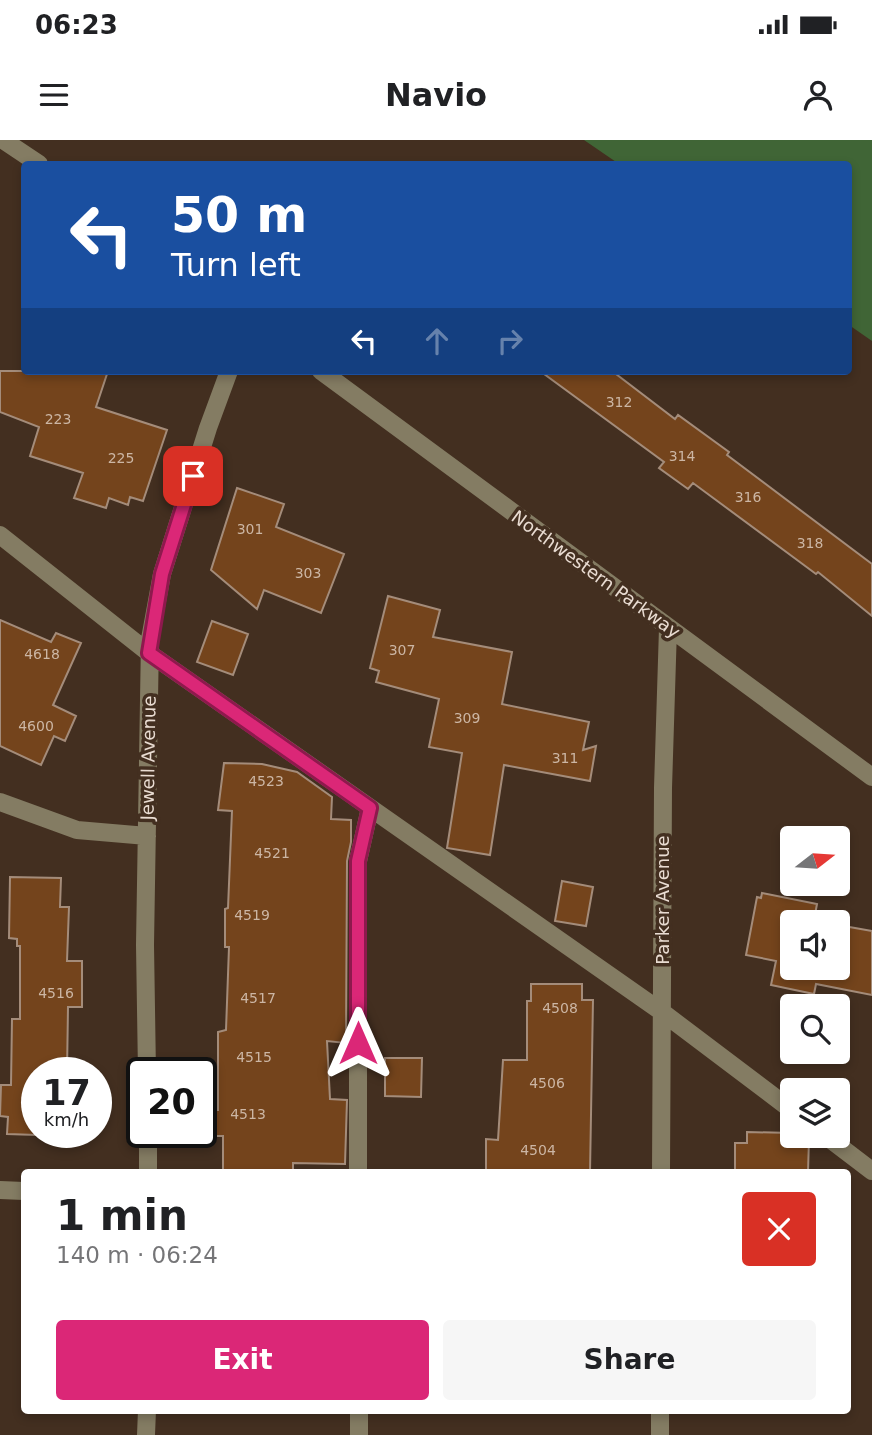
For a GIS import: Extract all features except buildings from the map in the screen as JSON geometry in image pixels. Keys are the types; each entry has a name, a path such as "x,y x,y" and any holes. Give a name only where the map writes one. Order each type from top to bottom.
{"street":[{"path":"3,140 34,161"},
{"name":"Jewell Avenue","path":"147,1057 149,653 162,574 228,375"},
{"name":"Northwestern Parkway","path":"326,375 872,777"},
{"path":"0,535 149,653 662,1012 780,1101"},
{"name":"Parker Avenue","path":"661,1169 663,788 668,628"},
{"path":"0,802 77,830 147,836"},
{"path":"358,1169 358,861 370,808"},
{"path":"148,1148 148,1169"},
{"path":"842,1148 872,1171"},
{"path":"0,1190 21,1191"},
{"path":"146,1435 147,1414"},
{"path":"359,1414 359,1435"},
{"path":"660,1414 660,1435"}],"green space":[{"path":"584,140 872,140 872,341 852,327 852,161 615,161"}],"route":[{"path":"193,476 162,574 149,653 370,808 358,861 358,1043"}]}
